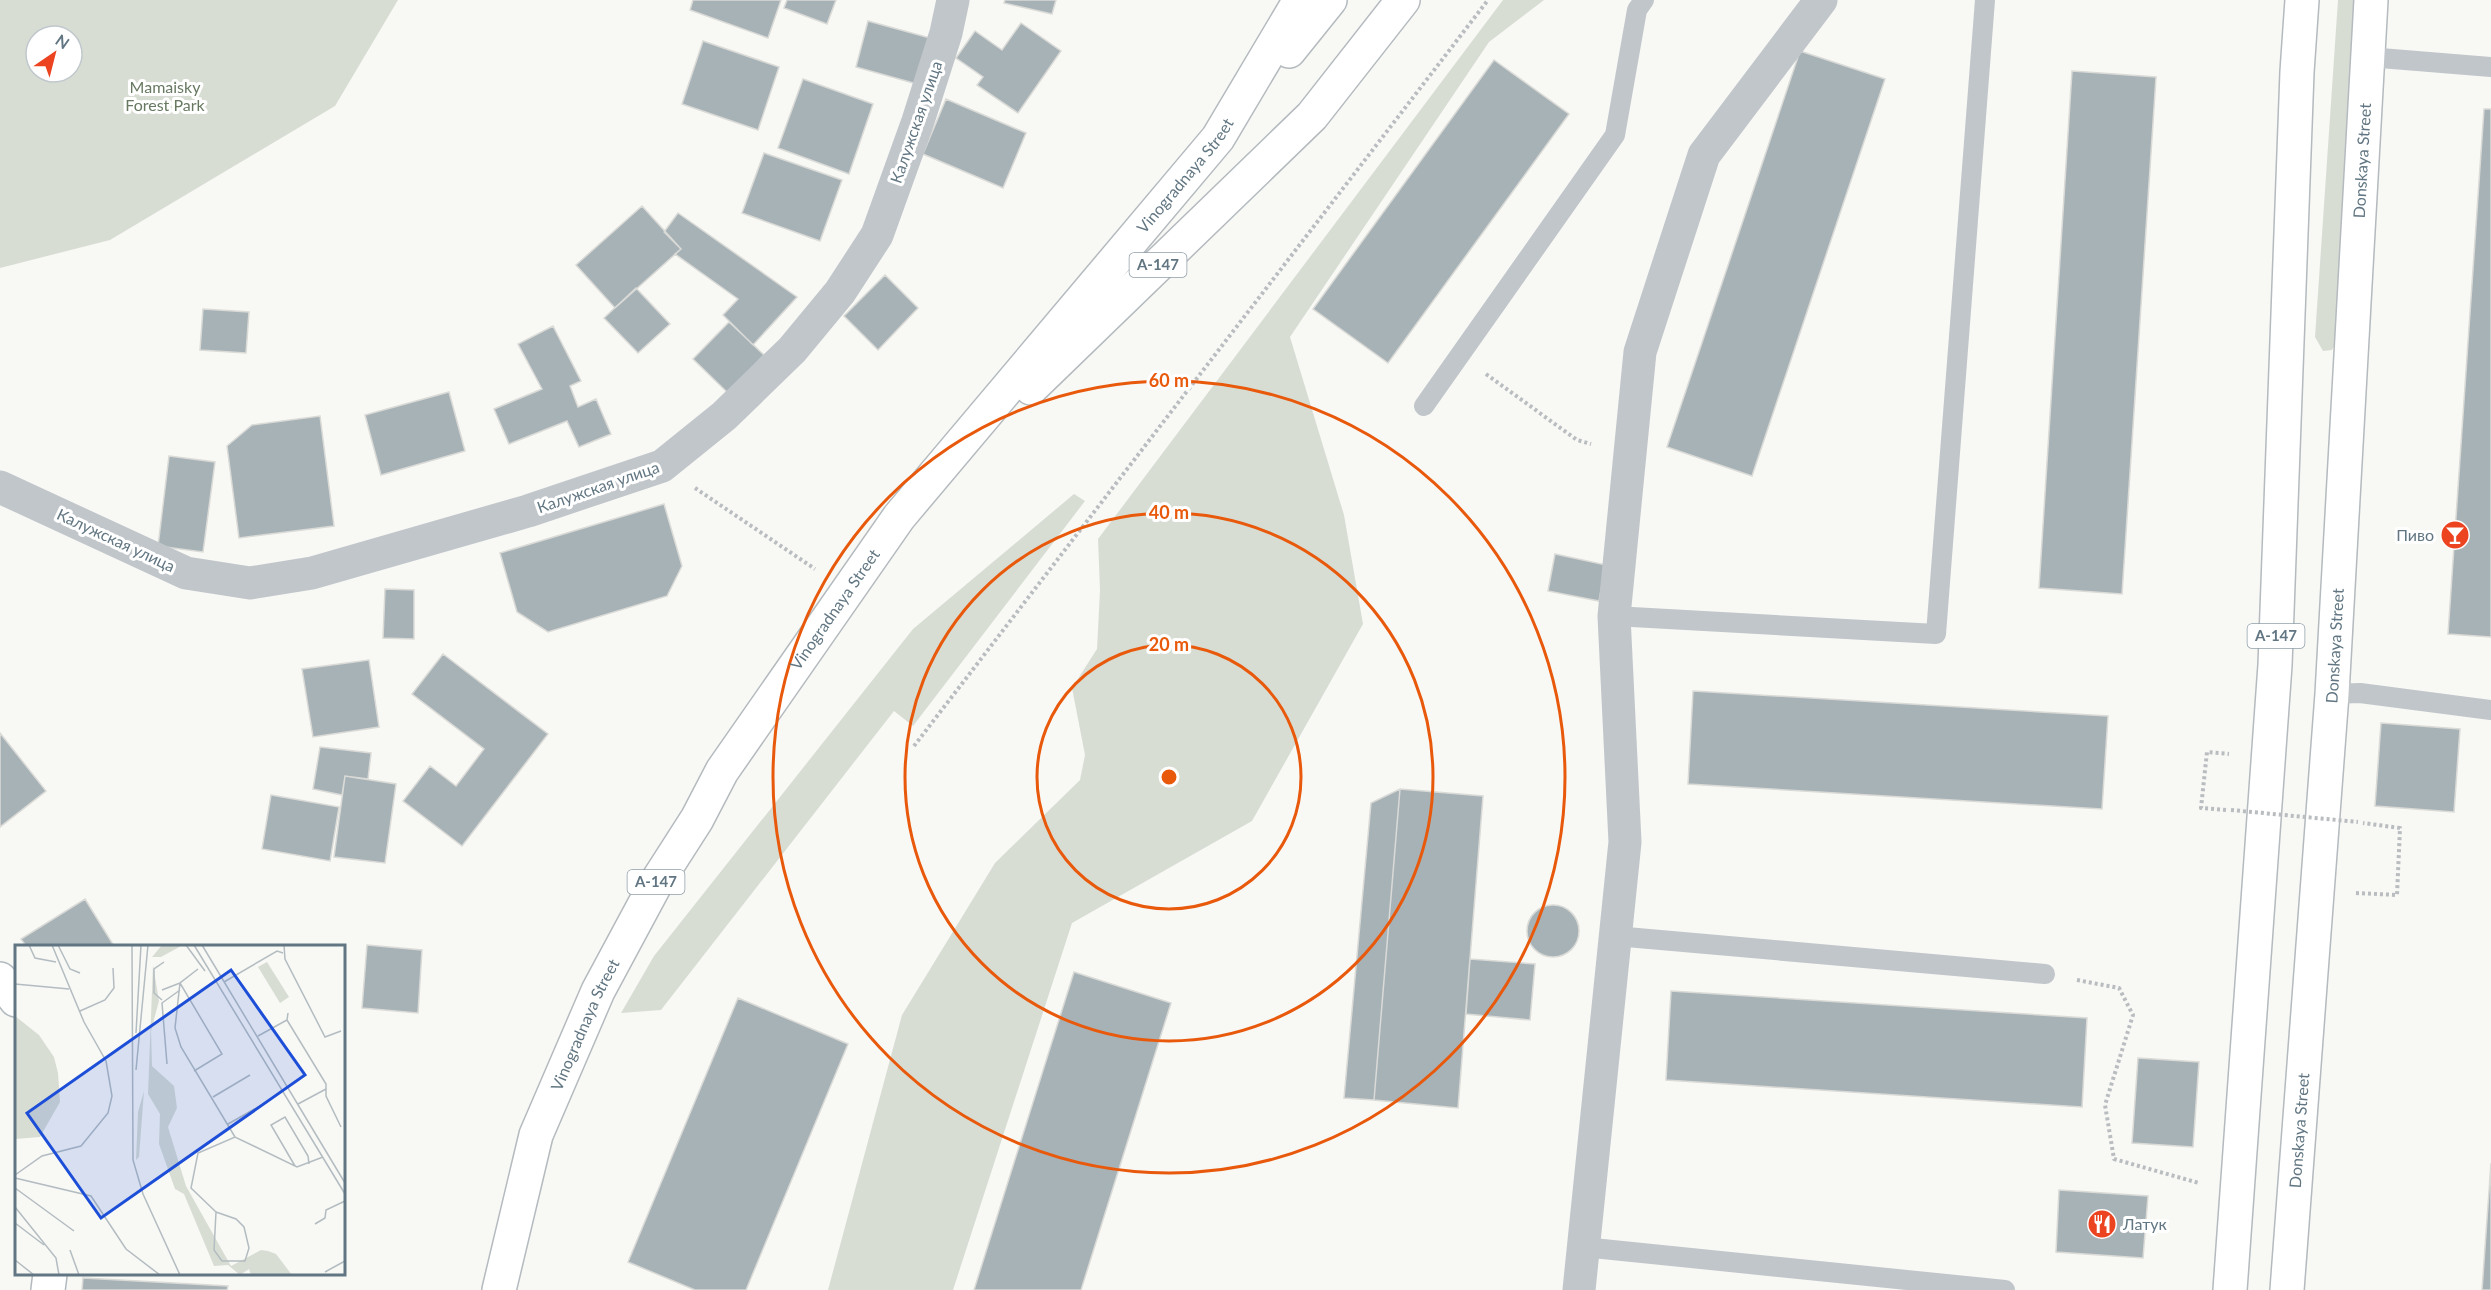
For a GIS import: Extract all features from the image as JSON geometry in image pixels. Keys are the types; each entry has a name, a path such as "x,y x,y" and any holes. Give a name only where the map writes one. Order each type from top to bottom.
{"main road":[{"name":"Vinogradnaya Street","path":"499,1290 536,1135 598,991 656,883 696,819 722,771 899,517 1218,138 1300,0"},
{"path":"1218,138 1330,0"},
{"name":"А-147","path":"899,517 1312,116 1403,0"},
{"name":"А-147","path":"2289,0 2297,72"},
{"name":"А-147","path":"2230,1290 2239,1200 2275,665 2297,72 2302,0"},
{"name":"Donskaya Street","path":"2287,1290 2332,694 2371,0"},
{"path":"0,979 15,999"},
{"path":"48,1290 50,1275"}],"street":[{"name":"Калужская улица","path":"0,487 186,573 250,583 312,573 528,511 662,466 724,416 792,350 840,292 876,235 918,121 946,33 953,0"},
{"path":"1579,1290 1625,842 1614,616 1640,352 1704,155 1821,0"}],"lane":[{"path":"1424,406 1615,135 1637,10 1644,0"},
{"path":"1614,616 1936,634 1985,0"},
{"path":"2368,57 2491,67"},
{"path":"2332,694 2360,693 2491,710"},
{"path":"1615,936 2044,974"},
{"path":"1583,1246 2005,1290"}],"path":[{"path":"914,746 1488,0"},
{"path":"1460,354 1577,440 1629,456"},
{"path":"662,466 815,568 814,577"},
{"path":"2239,754 2207,752 2201,808 2400,828 2397,895 2346,892"},
{"path":"2044,974 2119,988 2133,1015 2105,1105 2114,1159 2203,1184"}],"green space":[{"name":"Mamaisky Forest Park","path":"0,0 398,0 335,106 110,240 0,268"},
{"path":"1503,0 1544,0 1489,42 1290,337 1344,515 1363,624 1252,821 1072,923 953,1290 828,1290 902,1015 995,863 1080,780 1085,755 1072,688 1097,649 1100,590 1098,539"},
{"path":"2338,0 2355,0 2339,337 2332,350 2323,351 2315,337"},
{"path":"1074,494 1085,501 913,726 894,711 661,1010 621,1013 654,956 913,629"}],"building":[{"path":"693,0 781,0 768,38 690,10"},
{"path":"787,0 836,0 827,24 784,8"},
{"path":"1005,0 1056,0 1052,14 1004,3"},
{"path":"868,21 930,38 917,84 856,67"},
{"path":"1021,23 1061,51 1018,113 977,85 983,77 956,58 975,31 1002,50"},
{"path":"703,41 779,67 758,130 682,104"},
{"path":"1800,51 1885,79 1752,476 1667,447"},
{"path":"1494,60 1569,114 1388,363 1313,309"},
{"path":"2072,71 2156,77 2122,594 2039,588"},
{"path":"803,79 873,104 849,174 778,148"},
{"path":"946,99 1026,133 1003,188 923,154"},
{"path":"2484,109 2491,109 2491,637 2448,634"},
{"path":"764,153 842,180 820,241 742,213"},
{"path":"642,206 681,249 615,308 576,265"},
{"path":"678,213 797,297 753,345 723,315 738,299 675,254 681,249 664,232"},
{"path":"885,275 918,308 878,350 844,316"},
{"path":"636,288 670,324 638,353 604,318"},
{"path":"203,309 249,312 246,353 200,350"},
{"path":"729,322 764,355 728,393 693,359"},
{"path":"553,326 581,381 570,386 578,407 596,399 611,434 579,447 567,421 509,444 494,409 542,389 518,344"},
{"path":"449,392 465,451 381,475 365,415"},
{"path":"320,416 334,526 239,538 227,446 252,425"},
{"path":"169,456 215,462 203,552 158,546"},
{"path":"664,504 682,566 667,596 548,632 517,612 500,553"},
{"path":"1555,554 1606,565 1599,601 1548,591"},
{"path":"385,589 414,590 414,639 383,638"},
{"path":"443,654 548,734 462,846 403,801 430,766 456,786 484,749 412,694"},
{"path":"369,660 379,727 313,737 302,669"},
{"path":"1693,691 2108,716 2102,809 1688,784"},
{"path":"2381,723 2460,729 2454,812 2375,806"},
{"path":"0,733 46,791 0,827"},
{"path":"320,747 371,753 368,779 345,776 342,795 313,789"},
{"path":"345,776 396,784 385,863 334,857"},
{"path":"1400,789 1483,796 1458,1108 1374,1100"},
{"path":"1400,789 1374,1100 1344,1098 1371,803"},
{"path":"271,795 339,807 330,861 262,849"},
{"path":"85,899 113,945 25,945 21,939"},
{"path":"1548,905 1558,905 1568,909 1575,916 1579,931 1575,946 1568,953 1558,957 1548,957 1538,953 1531,946 1527,936 1527,926 1531,916 1538,909"},
{"path":"367,945 422,950 418,1013 362,1008"},
{"path":"1470,959 1535,964 1530,1020 1466,1014"},
{"path":"1074,972 1171,1003 1081,1290 974,1290"},
{"path":"1671,991 2087,1018 2082,1107 1666,1080"},
{"path":"738,998 848,1044 746,1290 695,1290 628,1262"},
{"path":"2138,1058 2199,1062 2193,1147 2132,1143"},
{"path":"2491,1163 2491,1290 2482,1290"},
{"name":"Латук","path":"2059,1190 2148,1196 2143,1258 2056,1252"},
{"path":"83,1278 228,1286 227,1290 82,1290"}],"place":[{"name":"Пиво","path":"2455,535"},
{"name":"Латук","path":"2102,1224"}]}
